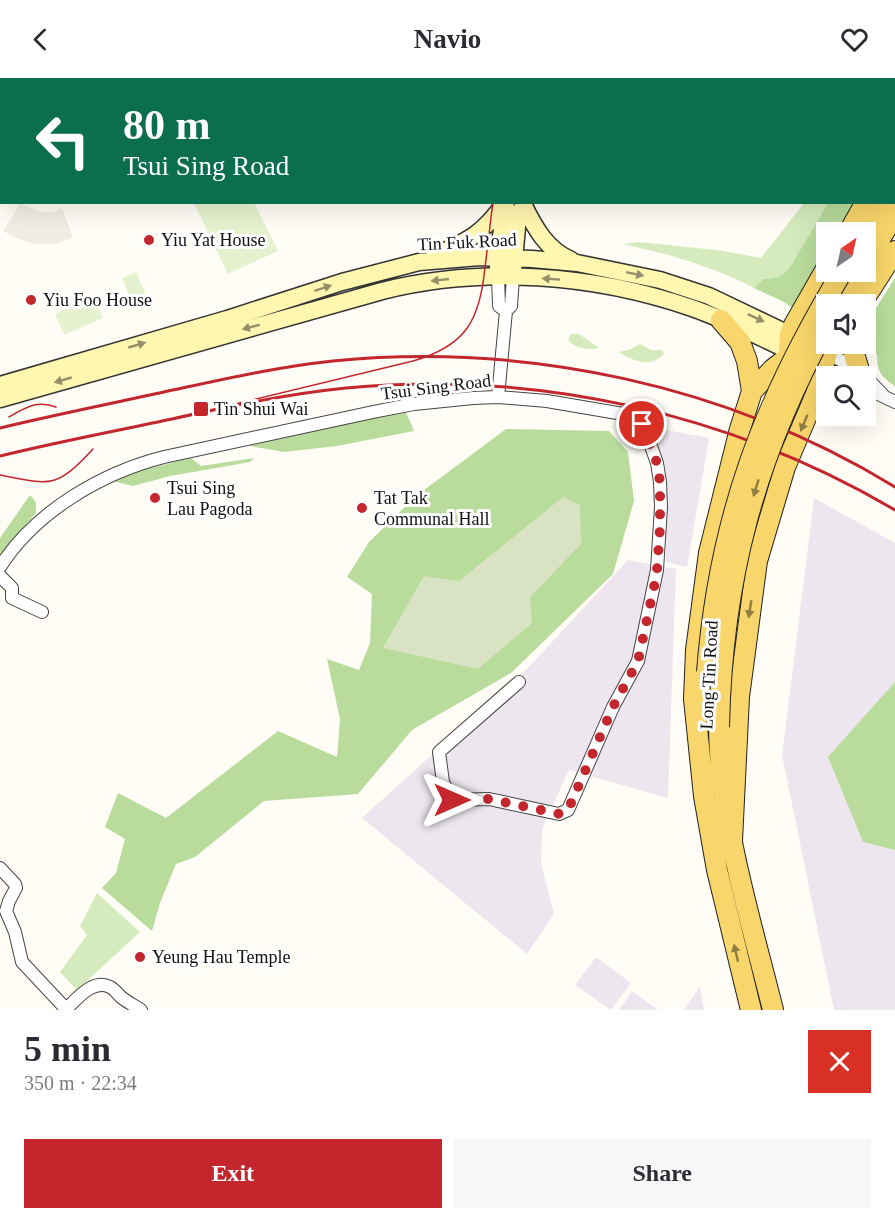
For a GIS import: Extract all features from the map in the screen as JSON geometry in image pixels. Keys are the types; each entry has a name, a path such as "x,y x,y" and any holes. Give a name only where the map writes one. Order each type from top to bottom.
{"main road":[{"path":"419,262 460,244 482,231 504,204"},
{"path":"505,277 506,204"},
{"path":"506,258 524,204"},
{"path":"524,204 538,232 550,247 577,263"},
{"path":"855,222 865,204"},
{"path":"872,222 883,204"},
{"path":"876,245 895,213"},
{"path":"867,294 895,251"},
{"name":"Tin Fuk Road","path":"0,385 227,319 342,282 419,262 506,258 577,263 636,274 682,286 710,296 819,357"},
{"name":"Tin Fuk Road","path":"0,399 410,284 470,277 562,279 616,287 690,308 819,357"},
{"path":"732,841 739,697 757,561 785,467 816,394 825,282"},
{"path":"752,391 819,357 839,282"},
{"path":"704,796 694,699 696,650 709,552 752,391 747,361 740,342 721,320"},
{"name":"Long Tin Road","path":"752,1010 717,870 704,796 707,672 719,573 735,506 762,428 819,357"},
{"name":"Long Tin Road","path":"773,1010 732,841 720,770 719,727 725,627 743,533 767,454 790,397 819,357"}],"street":[{"path":"498,397 506,311 499,306 505,277"},
{"path":"819,357 895,402"},
{"path":"819,357 883,395"},
{"name":"Tsui Sing Road","path":"0,567 11,550 62,504 103,478 141,462 414,404 498,397 547,401 636,418 642,424 648,438 657,463 660,482 661,507 657,570 638,661 613,707 568,810 560,814 489,799 452,800 443,782 438,752 519,682"},
{"path":"0,576 12,588 12,598 42,612"},
{"path":"0,868 16,888 6,911 15,932 22,962 66,1009 85,992 95,986 102,986 110,987 141,1010"}],"shaded area":[{"path":"20,204 41,212 52,212 62,208 73,238 55,244 35,244 3,231"},
{"path":"656,428 709,438 687,567 666,562 666,474 655,440"},
{"path":"814,498 895,543 895,1010 834,1010 782,755"},
{"path":"628,560 676,569 668,798 569,770 542,829 541,864 554,914 527,954 362,818 528,668"},
{"path":"596,957 631,983 611,1010 575,985"},
{"path":"700,986 704,1010 684,1010"},
{"path":"632,991 658,1010 619,1010"}],"green space":[{"path":"194,204 254,204 278,251 228,274"},
{"path":"803,204 827,204 790,267 778,277 763,279 754,288 723,273 623,244 638,242 717,250 761,258"},
{"path":"827,204 859,204 849,222 817,222"},
{"path":"816,223 816,278 796,311 784,302 754,288 763,279 778,277 787,270"},
{"path":"136,272 148,300 133,306 122,278"},
{"path":"895,278 895,386 886,380 878,365 876,308"},
{"path":"94,297 103,318 64,335 55,314"},
{"path":"571,334 579,334 599,348 578,347 568,340"},
{"path":"640,344 651,350 662,350 664,353 654,361 642,362 619,352"},
{"path":"405,410 414,431 337,446 284,452 249,446"},
{"path":"506,429 609,431 628,452 634,501 613,574 511,673 412,730 358,794 264,801 195,857 176,864 160,903 152,931 102,888 116,873 125,839 105,827 118,793 166,818 278,731 337,757 340,719 327,659 359,670 370,643 372,594 347,577 369,542 416,496"},
{"path":"191,458 201,466 254,458 250,462 170,476 133,486 113,481 135,472"},
{"path":"30,495 36,502 36,513 0,554 0,538"},
{"path":"563,497 580,505 581,544 530,597 532,623 478,669 383,648 424,576 459,581"},
{"path":"895,682 895,850 863,842 828,757"},
{"path":"97,893 140,932 77,990 60,972 87,935 80,926"}],"tram line":[{"path":"219,408 413,361 431,355 458,339 474,316 479,302 493,204"},
{"path":"9,417 37,404 56,407"},
{"path":"0,475 31,481 52,481 70,471 93,449"}],"railway":[{"path":"0,428 269,370 333,361 406,357 479,358 552,366 624,379 695,397 764,422 831,452 895,487"},
{"path":"0,456 64,441 302,394 346,388 417,384 489,386 560,393 630,406 699,424 767,447 832,476 895,510"}],"place":[{"name":"Yiu Yat House","path":"149,240"},
{"name":"Yiu Foo House","path":"31,300"},
{"name":"Tin Shui Wai","path":"201,409"},
{"name":"Tsui Sing Lau Pagoda","path":"155,498"},
{"name":"Tat Tak Communal Hall","path":"362,508"},
{"name":"Yeung Hau Temple","path":"140,957"}],"route":[{"path":"452,800 489,799 560,814 568,810 613,707 638,661 648,621 657,570 661,507 657,463 642,424"}]}
